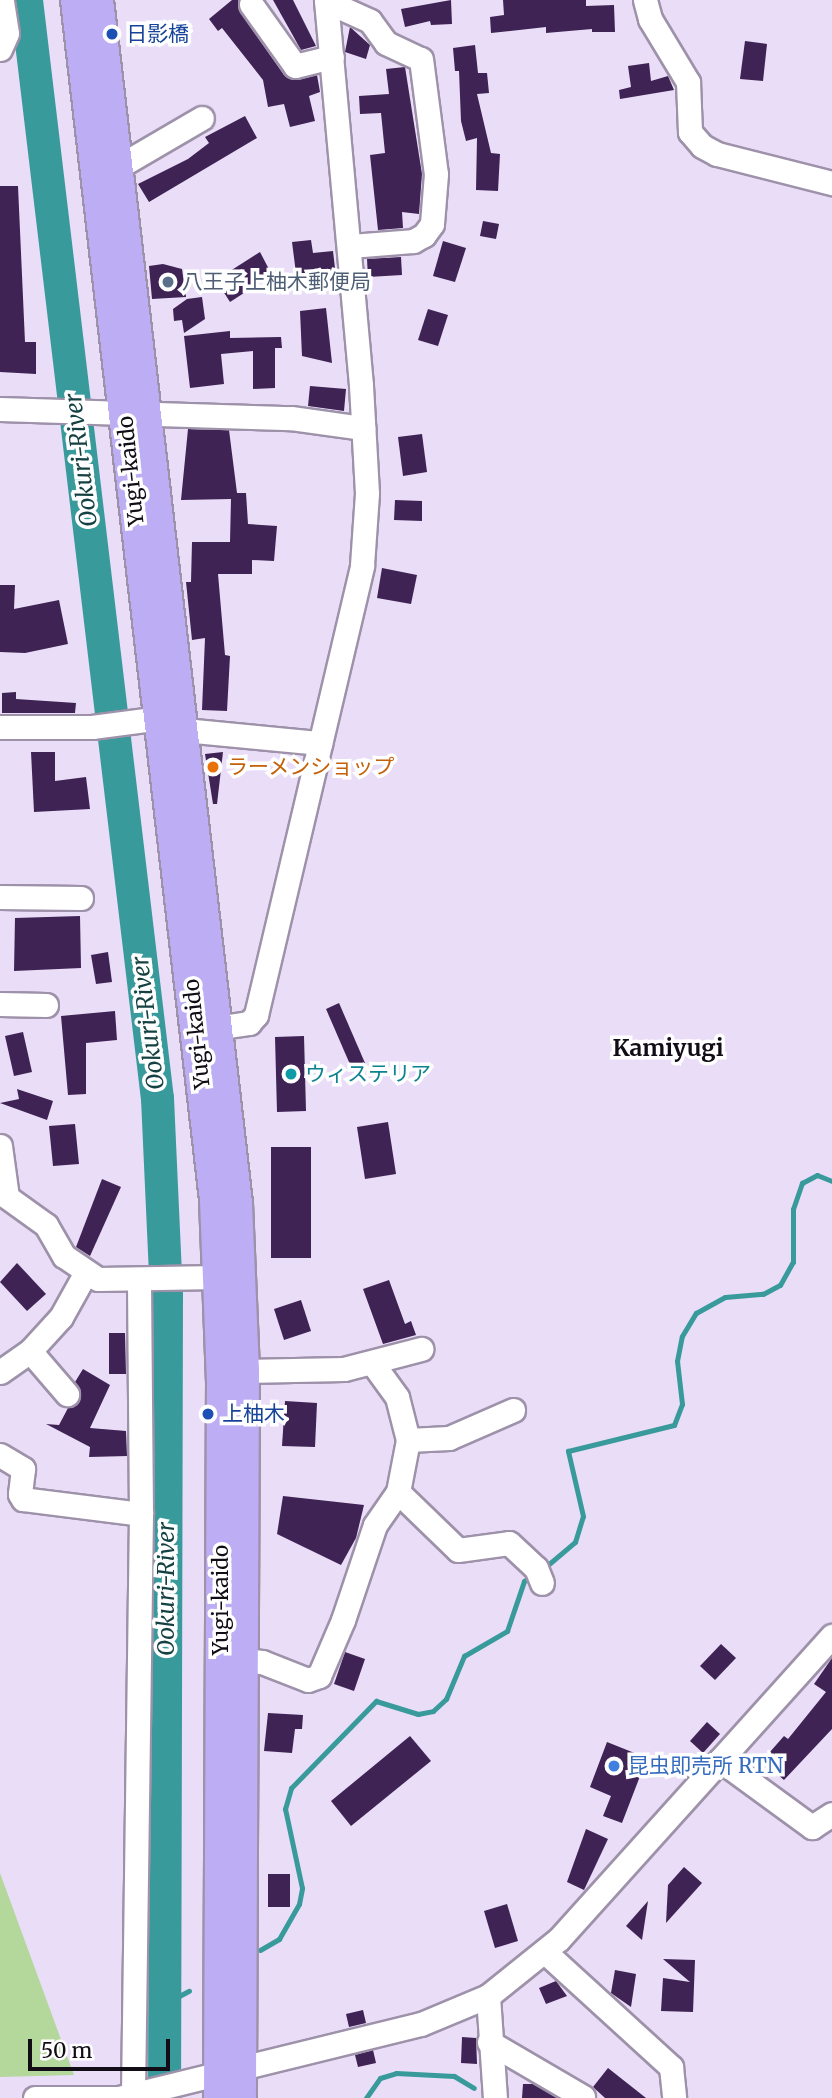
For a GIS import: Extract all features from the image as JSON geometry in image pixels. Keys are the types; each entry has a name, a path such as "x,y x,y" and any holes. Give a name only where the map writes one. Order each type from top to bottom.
{"main road":[{"name":"Yugi-kaido","path":"76,0 159,724 237,1218 244,1371 243,1660 218,2080"},
{"name":"Yugi-kaido","path":"98,0 118,167 123,412"},
{"name":"Yugi-kaido","path":"208,1029 219,1277 218,2080"},
{"path":"218,2080 241,2098"}],"street":[{"path":"0,49 6,33 2,0"},
{"path":"208,1029 249,1023 256,1015 362,565 367,502 363,428 332,57 330,0 370,21 386,43 421,59 436,174 432,224 425,235 413,241 349,246"},
{"path":"645,0 650,19 688,82 690,132 702,146 717,154 832,184"},
{"path":"251,4 295,66 332,57"},
{"path":"118,167 202,118"},
{"path":"0,409 291,418 363,428"},
{"path":"0,727 159,724 320,743"},
{"path":"0,897 81,898"},
{"path":"0,1004 46,1004"},
{"path":"0,1146 4,1194 46,1226 64,1256 85,1274 98,1279 219,1277"},
{"path":"0,1372 30,1351 61,1317 85,1274"},
{"path":"129,2095 143,1279"},
{"path":"244,1371 373,1364 421,1349"},
{"path":"30,1351 67,1394"},
{"path":"243,1660 262,1662 308,1679 318,1676 343,1620 375,1525 398,1492 408,1440 397,1397 373,1364"},
{"path":"408,1440 449,1438 513,1410"},
{"path":"0,1455 23,1469 20,1494 23,1499 141,1514"},
{"path":"398,1492 458,1550 509,1543 536,1568 542,1583"},
{"path":"35,2098 129,2095 218,2080 421,2024 488,1996 545,1952 832,1636"},
{"path":"720,1760 812,1827 832,1814"},
{"path":"545,1952 670,2067 674,2098"},
{"path":"488,1996 489,2042 495,2098"},
{"path":"489,2042 583,2097"}],"green space":[{"path":"0,1873 74,2075 0,2077"}],"building":[{"path":"232,0 238,0 240,12 284,75 298,80 317,75 320,92 309,96 315,121 290,127 284,104 268,107 263,80 222,28 218,31 209,19"},
{"path":"273,0 293,0 316,46 301,50"},
{"path":"451,0 452,24 431,25 430,21 405,27 401,9"},
{"path":"503,0 586,0 586,6 614,5 615,32 592,32 592,29 546,33 546,27 491,33 490,17 504,15"},
{"path":"350,27 370,45 366,59 345,52"},
{"path":"745,41 767,44 763,81 740,79"},
{"path":"475,45 478,73 487,73 489,93 477,94 491,153 500,154 498,191 476,190 477,138 466,141 461,121 459,71 455,71 453,48"},
{"path":"649,63 651,81 668,76 674,90 620,99 619,90 631,87 628,66"},
{"path":"405,67 422,174 419,214 402,212 403,228 378,230 370,155 385,153 381,113 360,114 359,96 389,94 386,69"},
{"path":"245,116 257,138 149,202 138,184 188,159 209,143 205,137"},
{"path":"0,186 18,186 25,342 36,342 36,374 0,372"},
{"path":"483,221 499,224 496,239 480,236"},
{"path":"311,240 313,253 333,251 336,277 297,281 292,242"},
{"path":"443,241 466,248 455,282 433,276"},
{"path":"260,252 272,275 230,302 216,280"},
{"path":"401,257 402,275 368,277 367,259"},
{"path":"163,264 182,269 186,297 152,299 149,266"},
{"path":"202,297 205,319 184,333 182,320 174,321 173,309 187,299"},
{"path":"326,308 332,363 302,356 300,311"},
{"path":"428,309 448,315 438,346 418,340"},
{"path":"230,331 230,338 281,337 282,348 275,348 275,388 253,389 253,351 221,354 224,384 190,388 184,336"},
{"path":"310,386 346,389 344,411 308,406"},
{"path":"188,429 229,430 237,493 246,493 248,524 277,526 274,561 252,560 252,574 218,574 225,655 230,656 227,711 202,710 205,638 192,640 186,582 191,582 192,542 230,542 231,499 181,500"},
{"path":"422,434 427,472 403,476 398,437"},
{"path":"395,500 422,501 422,521 394,520"},
{"path":"382,568 417,575 411,604 377,598"},
{"path":"0,585 15,585 14,609 59,600 68,644 25,653 0,652"},
{"path":"16,692 16,699 76,703 75,713 2,713 2,693"},
{"path":"31,752 55,752 55,781 86,777 90,809 34,812"},
{"path":"223,752 217,804 213,804 205,754"},
{"path":"80,916 81,968 14,971 15,918"},
{"path":"108,952 112,982 96,984 91,955"},
{"path":"339,1003 365,1063 352,1069 326,1009"},
{"path":"115,1011 117,1040 86,1043 86,1094 68,1095 61,1016"},
{"path":"23,1032 32,1072 14,1076 5,1036"},
{"name":"ウィステリア","path":"304,1036 306,1111 277,1112 275,1037"},
{"path":"17,1089 53,1101 47,1120 0,1103 19,1099"},
{"path":"388,1122 396,1174 365,1179 357,1127"},
{"path":"75,1124 79,1164 53,1166 49,1126"},
{"path":"271,1147 311,1147 311,1258 271,1258"},
{"path":"102,1179 121,1187 90,1256 76,1247"},
{"path":"17,1263 46,1294 27,1311 0,1282"},
{"path":"389,1280 405,1324 411,1321 416,1335 383,1344 363,1289"},
{"path":"301,1300 311,1331 284,1340 274,1309"},
{"path":"109,1333 125,1333 126,1374 109,1374"},
{"path":"83,1369 110,1385 90,1428 126,1431 127,1456 89,1457 90,1447 46,1424 59,1425 68,1408 80,1399 75,1382"},
{"path":"285,1401 317,1403 315,1447 282,1446"},
{"path":"283,1496 364,1505 356,1538 341,1565 277,1534"},
{"path":"721,1644 736,1658 715,1680 700,1666"},
{"path":"345,1652 365,1659 354,1691 334,1684"},
{"path":"832,1658 832,1729 784,1780 762,1761 784,1736 788,1739 826,1692 814,1684"},
{"path":"268,1713 303,1715 302,1729 295,1729 292,1753 264,1751"},
{"path":"707,1722 720,1734 703,1753 690,1741"},
{"path":"410,1736 431,1761 351,1826 331,1801"},
{"path":"607,1742 647,1758 622,1823 603,1816 611,1796 590,1787"},
{"path":"586,1829 608,1839 584,1890 567,1882"},
{"path":"684,1867 702,1883 666,1923 668,1885"},
{"path":"268,1874 290,1874 290,1907 268,1907"},
{"path":"648,1901 642,1940 626,1926"},
{"path":"507,1904 518,1941 495,1948 484,1911"},
{"path":"663,1959 695,1960 693,2012 661,2011 663,1978 690,1982"},
{"path":"615,1970 636,1974 631,2007 611,1993"},
{"path":"556,1981 567,1996 546,2004 539,1988"},
{"path":"363,2010 366,2023 349,2027 346,2014"},
{"path":"462,2037 476,2038 477,2064 461,2063"},
{"path":"373,2050 376,2063 358,2067 355,2055"},
{"path":"608,2068 646,2098 605,2098 593,2087"},
{"path":"523,2084 533,2084 557,2098 522,2098"}],"waterway":[{"name":"Ookuri-River","path":"26,0 157,1098 166,1294 164,2098"},
{"path":"543,1569 575,1542 583,1516 568,1451 674,1425 682,1404 677,1361 682,1336 696,1313 725,1297 763,1294 780,1285 793,1262 793,1209 802,1183 817,1175 832,1181"},
{"path":"260,1950 279,1939 299,1904 302,1888 285,1809 291,1788 376,1701 418,1714 433,1711 446,1699 464,1656 507,1631 524,1581 532,1576"},
{"path":"166,2003 189,1991"},
{"path":"366,2098 380,2078 396,2073 454,2076 474,2088"}],"place":[{"name":"日影橋","path":"112,34"},
{"name":"八王子上柚木郵便局","path":"168,282"},
{"name":"ラーメンショップ","path":"213,767"},
{"name":"ウィステリア","path":"291,1074"},
{"name":"上柚木","path":"208,1414"},
{"name":"昆虫即売所 RTN","path":"614,1766"}],"district":[{"name":"Kamiyugi","path":"668,1048"}]}
